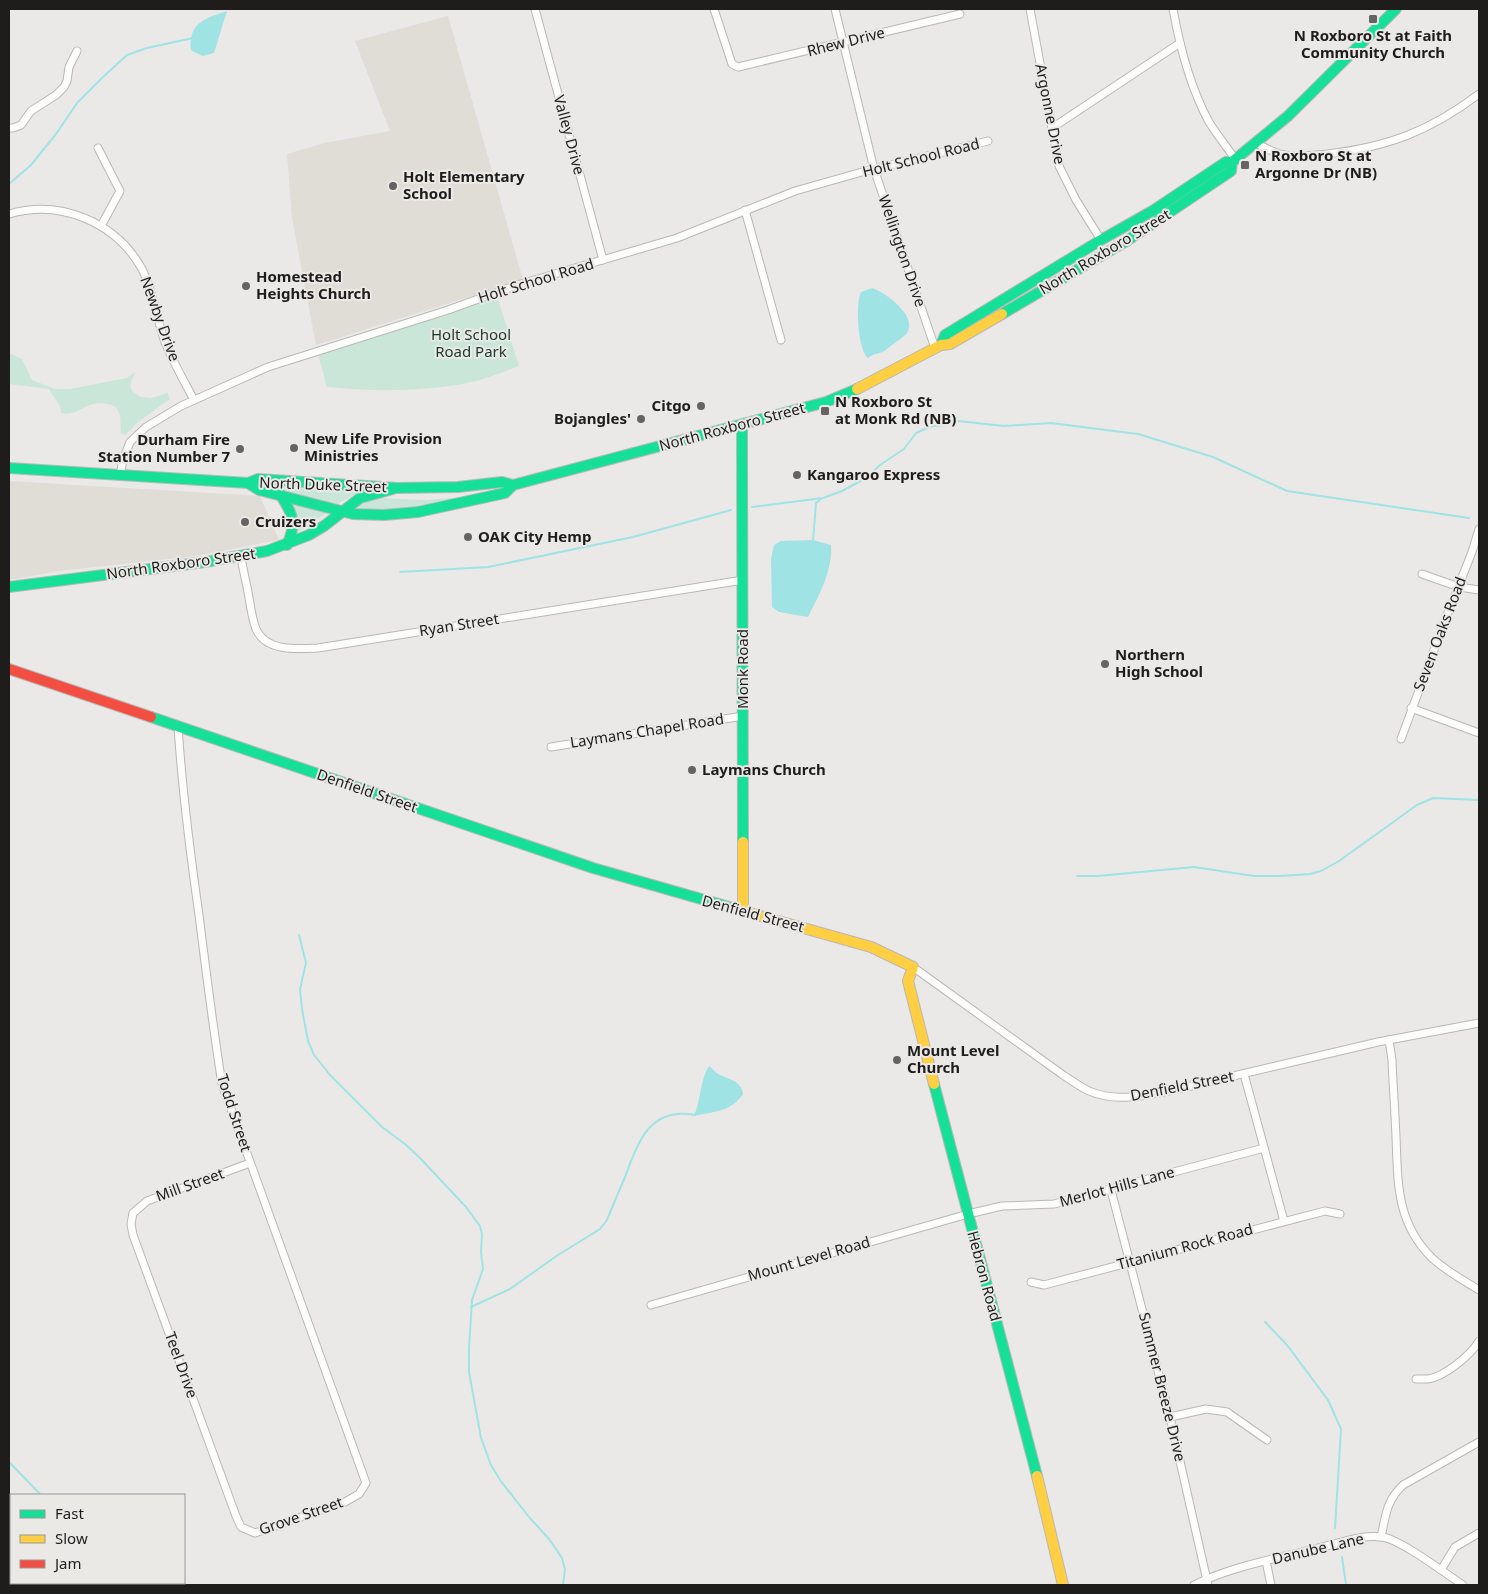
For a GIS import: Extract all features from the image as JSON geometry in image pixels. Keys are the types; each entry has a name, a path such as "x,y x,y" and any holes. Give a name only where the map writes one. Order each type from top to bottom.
{"main road":[{"name":"North Roxboro Street","path":"938,346 945,335 1154,210 1226,162 1234,161 1288,116 1396,9"},
{"name":"North Roxboro Street","path":"9,587 241,557 287,545 317,530 360,498 397,488 458,487 502,482 513,485 742,426 840,397 938,346 950,344 1110,250 1218,181 1231,171 1234,161"},
{"path":"1110,250 1113,241 1146,220 1154,210"},
{"path":"1056,282 1057,275 1100,248 1101,240"},
{"name":"Monk Road","path":"742,426 743,912"},
{"name":"North Duke Street","path":"9,468 248,484 258,490 342,511"},
{"name":"North Duke Street","path":"248,484 258,479 397,488"},
{"name":"North Roxboro Street","path":"342,511 366,514 418,512 505,493 513,485"},
{"path":"280,494 290,508 294,519 294,531 287,545"},
{"name":"Denfield Street","path":"9,669 593,868 743,912 855,942 888,954 913,967"},
{"name":"Hebron Road","path":"913,967 908,981 910,990 1045,1508 1063,1585"}],"street":[{"name":"Valley Drive","path":"535,9 604,260"},
{"name":"Rhew Drive","path":"714,9 732,64 738,67 960,14"},
{"name":"Wellington Drive","path":"835,9 874,169 938,346"},
{"name":"Argonne Drive","path":"1030,9 1058,160 1064,177 1101,240"},
{"path":"1173,9 1186,68 1200,104 1234,161"},
{"path":"1052,128 1180,43"},
{"path":"9,128 21,125 31,112 56,96 64,87 68,78 69,67 77,51"},
{"path":"1256,143 1279,154 1292,156 1335,153 1368,147 1421,131 1448,117 1479,94"},
{"name":"Holt School Road","path":"120,475 125,451 133,438 162,416 286,360 446,311 514,286 677,238 795,191 988,141"},
{"path":"98,148 120,192 101,226"},
{"name":"Newby Drive","path":"9,214 29,210 60,211 84,217 101,226 119,240 131,253 142,270 150,288 166,342 194,400"},
{"path":"745,210 781,340"},
{"name":"Seven Oaks Road","path":"1401,740 1479,529"},
{"name":"Ryan Street","path":"241,557 253,618 258,633 265,640 278,647 299,649 318,648 743,580"},
{"path":"1422,574 1459,587 1479,590"},
{"path":"1412,708 1479,733"},
{"name":"Laymans Chapel Road","path":"551,747 743,716"},
{"name":"Todd Street","path":"178,726 194,879 211,1017 222,1084 366,1483"},
{"name":"Denfield Street","path":"913,967 1063,1075 1088,1090 1115,1097 1142,1096 1389,1040 1479,1023"},
{"path":"1389,1040 1392,1060 1398,1192 1407,1221 1420,1244 1432,1258 1479,1290"},
{"path":"1244,1074 1284,1221"},
{"name":"Merlot Hills Lane","path":"968,1214 1002,1206 1054,1204 1264,1148"},
{"name":"Mill Street","path":"133,1213 148,1201 250,1163"},
{"name":"Summer Breeze Drive","path":"1111,1190 1170,1417 1208,1582"},
{"name":"Titanium Rock Road","path":"1031,1282 1044,1285 1325,1211 1340,1214"},
{"name":"Teel Drive","path":"133,1213 131,1224 133,1235 236,1516"},
{"name":"Mount Level Road","path":"651,1305 968,1214"},
{"path":"1416,1378 1429,1379 1437,1376 1463,1360 1479,1341"},
{"path":"1170,1417 1206,1409 1227,1412 1267,1440"},
{"path":"1381,1537 1385,1511 1396,1492 1403,1485 1479,1442"},
{"name":"Grove Street","path":"236,1516 241,1527 255,1533 345,1502 359,1494 366,1483"},
{"path":"1441,1570 1455,1547 1479,1532"},
{"name":"Danube Lane","path":"1194,1585 1208,1582 1219,1573 1358,1539 1381,1537 1390,1539 1415,1553 1464,1585"},
{"path":"1266,1561 1271,1585"}],"shaded area":[{"name":"Holt Elementary School","path":"448,16 523,280 316,345 292,218 287,154 325,143 390,131 355,41"},
{"path":"9,481 260,496 279,540 196,556 59,571 9,580"}],"green space":[{"name":"Holt School Road Park","path":"497,296 519,366 480,380 443,387 365,390 327,387 318,354"},
{"path":"9,353 22,359 32,380 55,389 70,389 127,378 135,372 130,385 132,391 141,397 151,398 168,393 170,399 138,422 125,435 121,433 120,415 116,407 98,403 68,414 61,413 58,403 49,389 9,384"},
{"path":"269,483 359,492 338,504 268,487"},
{"path":"473,496 415,509 366,509 356,507 355,505 378,498 425,500"},
{"path":"294,503 327,513 298,532"}],"water":[{"path":"227,11 214,53 203,56 192,51 190,43 195,28 204,20"},
{"path":"872,288 892,300 904,312 909,326 907,333 886,350 868,358 860,337 858,306 861,292"},
{"path":"813,540 831,545 828,573 817,600 808,617 779,612 772,607 771,559 774,545 781,541"},
{"path":"709,1066 718,1074 737,1083 743,1094 733,1105 727,1108 694,1116 704,1077"}],"waterway":[{"path":"9,184 31,165 56,134 77,103 127,55 147,48 193,38"},
{"path":"958,421 1004,426 1051,423 1138,434 1213,457 1287,491 1469,518"},
{"path":"752,507 823,498 842,491 866,478 880,465 904,449 916,433 932,426 946,425"},
{"path":"813,541 816,503 821,499"},
{"path":"400,572 488,567 633,537 731,510"},
{"path":"1077,876 1098,876 1194,867 1254,876 1310,874 1321,871 1339,861 1417,805 1433,798 1479,800"},
{"path":"299,935 306,963 300,989 302,1009 308,1041 314,1055 330,1075 382,1127 420,1158 466,1207 480,1226 483,1269 472,1300 469,1372 481,1438 491,1465 500,1480 549,1539 562,1558 565,1569 563,1585"},
{"path":"471,1307 510,1289 555,1257 600,1229 607,1220 635,1151 648,1130 657,1121 667,1116 680,1114 695,1115"},
{"path":"1265,1322 1287,1345 1328,1400 1341,1429 1335,1528"},
{"path":"9,1462 40,1494"},
{"path":"1342,1557 1346,1585"}],"traffic: fast":[{"path":"941,345 945,335 1154,210 1226,162 1232,162 1288,116 1396,9"},
{"path":"1002,314 1128,240 1231,171 1232,162"},
{"path":"248,483 258,479 397,488 458,487 502,482 513,485 826,402 857,389"},
{"path":"742,425 743,842"},
{"path":"9,468 248,483 259,490 353,514 384,515 418,512 505,493 513,485"},
{"path":"9,587 205,562 267,551 309,535 324,526 360,498 393,489"},
{"path":"280,494 291,513 293,524 287,545"},
{"path":"151,717 593,868 750,913"},
{"path":"934,1084 1037,1476"}],"traffic: slow":[{"path":"857,389 941,345 950,344 1002,314"},
{"path":"743,842 743,912"},
{"path":"750,913 871,947 913,967 908,981 934,1084"},
{"path":"1037,1476 1063,1585"}],"traffic: jam":[{"path":"9,669 151,717"}],"place":[{"name":"N Roxboro St at Faith Community Church","path":"1373,19"},
{"name":"N Roxboro St at Argonne Dr (NB)","path":"1245,165"},
{"name":"Holt Elementary School","path":"393,186"},
{"name":"Homestead Heights Church","path":"246,286"},
{"name":"Citgo","path":"701,406"},
{"name":"N Roxboro St at Monk Rd (NB)","path":"825,411"},
{"name":"Bojangles'","path":"641,419"},
{"name":"New Life Provision Ministries","path":"294,448"},
{"name":"Durham Fire Station Number 7","path":"240,449"},
{"name":"Kangaroo Express","path":"797,475"},
{"name":"Cruizers","path":"245,522"},
{"name":"OAK City Hemp","path":"468,537"},
{"name":"Northern High School","path":"1105,664"},
{"name":"Laymans Church","path":"692,770"},
{"name":"Mount Level Church","path":"897,1060"}]}
